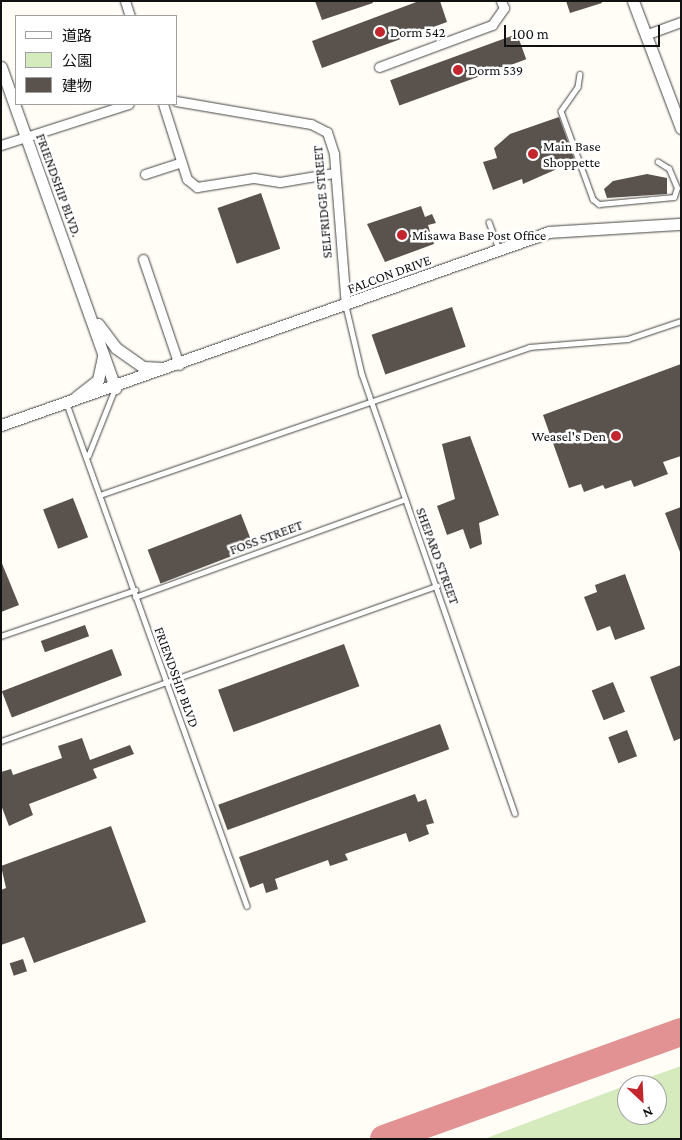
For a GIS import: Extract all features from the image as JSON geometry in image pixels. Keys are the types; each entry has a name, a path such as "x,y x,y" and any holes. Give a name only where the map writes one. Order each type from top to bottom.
{"street":[{"path":"125,1 130,15"},
{"path":"379,67 492,25 504,8 502,1"},
{"path":"633,1 681,128"},
{"path":"645,35 681,22"},
{"name":"FRIENDSHIP BLVD.","path":"1,67 90,312 115,388"},
{"name":"SELFRIDGE STREET","path":"178,101 320,127 332,140 346,306"},
{"path":"1,145 126,105"},
{"path":"163,105 187,179 197,187 254,178 280,182 334,173"},
{"path":"145,174 182,162"},
{"name":"FALCON DRIVE","path":"67,404 549,232 585,226 681,224"},
{"path":"143,259 174,367"},
{"name":"FRIENDSHIP BLVD.","path":"90,312 127,356 143,367 174,367"},
{"name":"FRIENDSHIP BLVD.","path":"67,404 98,380 103,355"},
{"path":"1,425 67,404"}],"lane":[{"path":"580,74 578,87 560,111 588,186 599,204 671,199 677,188 669,169 658,162"},
{"path":"489,222 499,249"},
{"name":"SHEPARD STREET","path":"346,306 404,499 437,586 515,813"},
{"path":"100,495 529,347 628,339 681,321"},
{"path":"88,456 115,388"},
{"name":"FRIENDSHIP BLVD","path":"67,404 88,456 100,495 135,590 135,597 168,682 247,906"},
{"name":"FOSS STREET","path":"135,597 404,499"},
{"path":"1,741 437,586"},
{"path":"1,636 135,590"}],"green space":[{"path":"681,1066 681,1139 484,1139 617,1089 617,1125 667,1125 667,1075 655,1075"}],"building":[{"path":"315,1 372,1 373,3 322,20"},
{"name":"Dorm 542","path":"419,1 440,1 447,22 322,68 312,41"},
{"path":"566,1 601,1 602,3 570,13"},
{"name":"Dorm 539","path":"517,34 526,59 399,106 390,80"},
{"name":"Main Base Shoppette","path":"559,117 575,161 523,184 522,179 493,190 483,162 497,158 494,148 510,134"},
{"path":"647,174 667,178 667,194 607,198 604,189 613,181"},
{"path":"261,193 280,249 237,264 218,208"},
{"name":"Misawa Base Post Office","path":"421,206 425,217 432,214 436,223 428,225 434,244 385,262 367,224"},
{"path":"452,307 466,347 385,374 372,335"},
{"name":"Weasel's Den","path":"681,364 681,456 663,462 668,474 634,487 631,480 605,489 603,485 584,492 581,484 569,488 543,415"},
{"path":"470,436 499,515 479,523 482,544 470,549 463,529 447,535 437,506 455,499 442,444"},
{"path":"73,498 88,537 58,549 43,509"},
{"path":"681,507 681,552 680,552 665,513"},
{"path":"241,514 254,548 161,583 148,550"},
{"path":"1,561 19,605 1,612"},
{"path":"625,574 645,629 615,640 610,626 597,631 584,597 597,592 595,585"},
{"path":"85,625 89,636 45,652 41,641"},
{"path":"344,644 359,686 233,732 218,690"},
{"path":"112,649 122,675 12,717 2,691"},
{"path":"681,665 681,738 674,741 650,677"},
{"path":"613,682 625,712 604,720 592,691"},
{"path":"440,724 449,749 227,830 218,805"},
{"path":"627,730 637,756 618,763 608,737"},
{"path":"82,738 90,760 130,745 134,754 93,769 97,778 29,804 33,815 9,826 1,805 1,772 11,769 13,775 62,758 58,746"},
{"path":"415,794 418,802 426,799 434,823 426,825 429,834 409,842 406,833 345,854 348,860 330,866 328,860 275,879 278,889 266,893 263,883 250,888 239,857"},
{"path":"111,826 146,922 34,963 24,937 1,945 1,890 6,888 1,866"},
{"path":"23,959 27,971 14,976 10,963"}],"taxiway":[{"path":"384,1139 681,1032"}],"place":[{"name":"Dorm 542","path":"380,32"},
{"name":"Dorm 539","path":"458,70"},
{"name":"Main Base Shoppette","path":"533,154"},
{"name":"Misawa Base Post Office","path":"402,235"},
{"name":"Weasel's Den","path":"616,436"}]}
